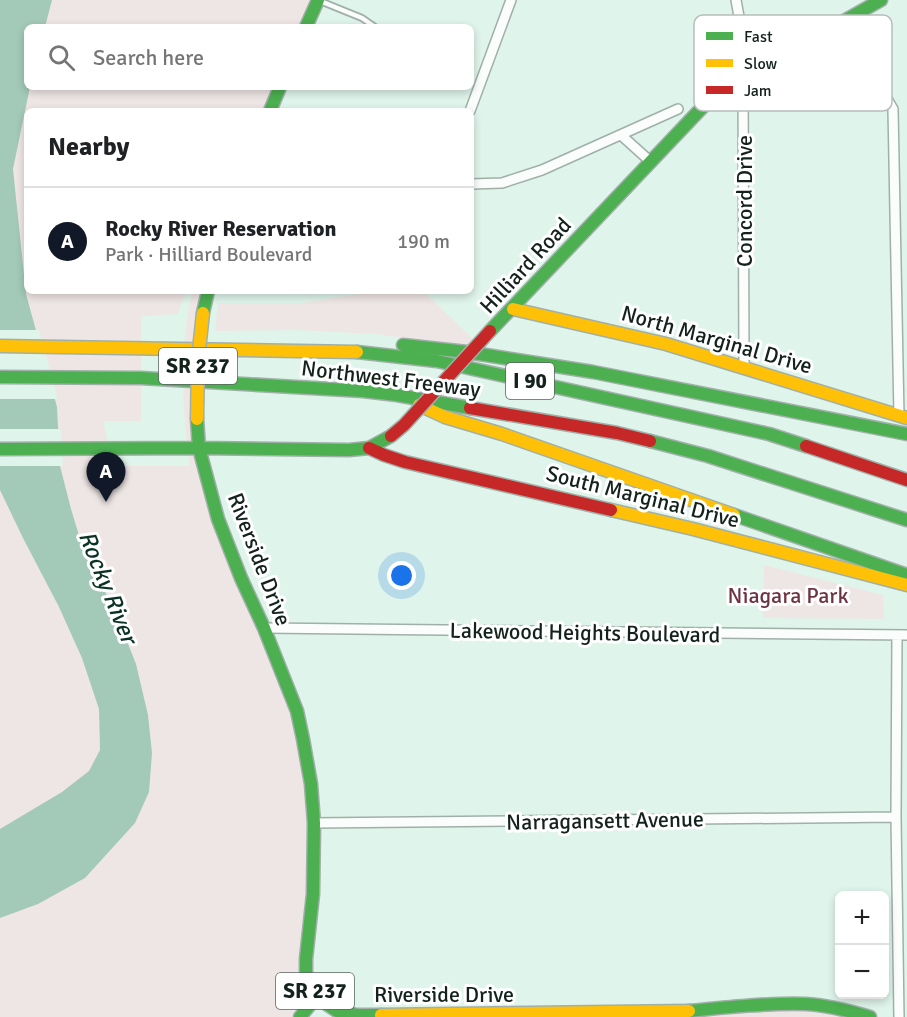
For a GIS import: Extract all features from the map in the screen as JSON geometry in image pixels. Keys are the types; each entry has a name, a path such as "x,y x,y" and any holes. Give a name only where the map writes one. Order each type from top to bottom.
{"main road":[{"path":"307,24 318,0"},
{"name":"Hilliard Road","path":"857,15 881,0"},
{"path":"271,108 279,90"},
{"name":"Hilliard Road","path":"0,450 199,448 349,450 369,448 391,436 404,425 699,111"},
{"name":"Riverside Drive","path":"207,294 198,359 199,448 218,519 297,711 310,784 314,823 313,894 306,973 318,995 337,1011 357,1015 684,1012 749,1005 808,1004 870,1017"},
{"name":"North Marginal Drive","path":"513,309 666,344 903,417"},
{"path":"168,348 358,341 439,349 601,372 907,434"},
{"name":"Northwest Freeway","path":"0,346 348,351 404,356 437,361 769,434 907,480"},
{"name":"Northwest Freeway","path":"0,377 141,378 397,395 617,432 708,456 907,520"},
{"path":"397,395 445,417 502,434 907,575"},
{"name":"South Marginal Drive","path":"369,448 405,462 693,529 907,585"},
{"path":"300,1017 318,995"}],"street":[{"path":"471,108 512,0"},
{"name":"Concord Drive","path":"736,0 739,15"},
{"path":"892,107 903,417"},
{"path":"474,184 502,183 542,170 678,109"},
{"name":"Concord Drive","path":"743,111 744,367"},
{"path":"621,135 651,162"},
{"name":"Lakewood Heights Boulevard","path":"264,628 902,635"},
{"path":"899,1017 896,817 902,635"},
{"name":"Narragansett Avenue","path":"314,823 896,817"}],"lane":[{"path":"318,0 362,18 371,24"}],"green space":[{"path":"0,0 312,0 303,24 24,24 24,90 278,90 271,108 24,108 24,294 185,294 178,314 141,318 141,421 103,421 113,466 190,466 183,378 185,334 191,294 207,294 200,335 205,471 301,711 311,876 299,972 303,991 296,998 293,1017 0,1017"},
{"path":"358,294 426,294 474,340 469,347 377,334 296,330 215,331 218,303 302,303"},
{"name":"Niagara Park","path":"764,565 883,595 884,619 763,618"},
{"path":"798,1008 860,1017 608,1017"}],"shaded area":[{"name":"Rocky River","path":"0,0 52,0 46,24 24,24 24,90 29,90 13,169 24,294 26,294 57,407 60,466 71,509 84,552 114,609 136,664 148,715 152,753 149,792 135,823 85,878 38,904 0,918 0,829 62,792 89,771 100,750 99,709 82,658 0,490"}],"pier":[{"path":"0,330 39,330 58,399 0,399"},
{"path":"0,429 61,429 63,466 0,466"}],"traffic: fast":[{"path":"307,24 318,0"},
{"path":"855,15 881,0"},
{"path":"271,108 279,90"},
{"path":"490,331 699,111"},
{"path":"203,313 207,294"},
{"path":"403,345 467,352 593,372 907,434"},
{"path":"357,352 437,361 769,434 806,446"},
{"path":"0,377 141,378 363,391 470,408"},
{"path":"197,419 199,448 218,519 297,711 303,739 311,784 314,823 313,894 306,973 312,987 325,1003 337,1011 357,1015 381,1015"},
{"path":"0,449 349,450 369,448 391,436"},
{"path":"650,441 708,456 907,520"},
{"path":"734,515 907,575"},
{"path":"300,1017 318,995"},
{"path":"689,1011 806,1004 870,1017"}],"traffic: slow":[{"path":"513,309 666,344 907,418"},
{"path":"197,419 198,359 203,313"},
{"path":"0,346 357,352"},
{"path":"419,405 445,417 502,434 734,515"},
{"path":"611,510 907,585"},
{"path":"381,1015 689,1011"}],"traffic: jam":[{"path":"391,436 404,425 490,331"},
{"path":"470,408 617,433 650,441"},
{"path":"806,446 907,480"},
{"path":"369,448 405,462 611,510"}],"place":[{"name":"Rocky River Reservation","path":"106,502"}]}
